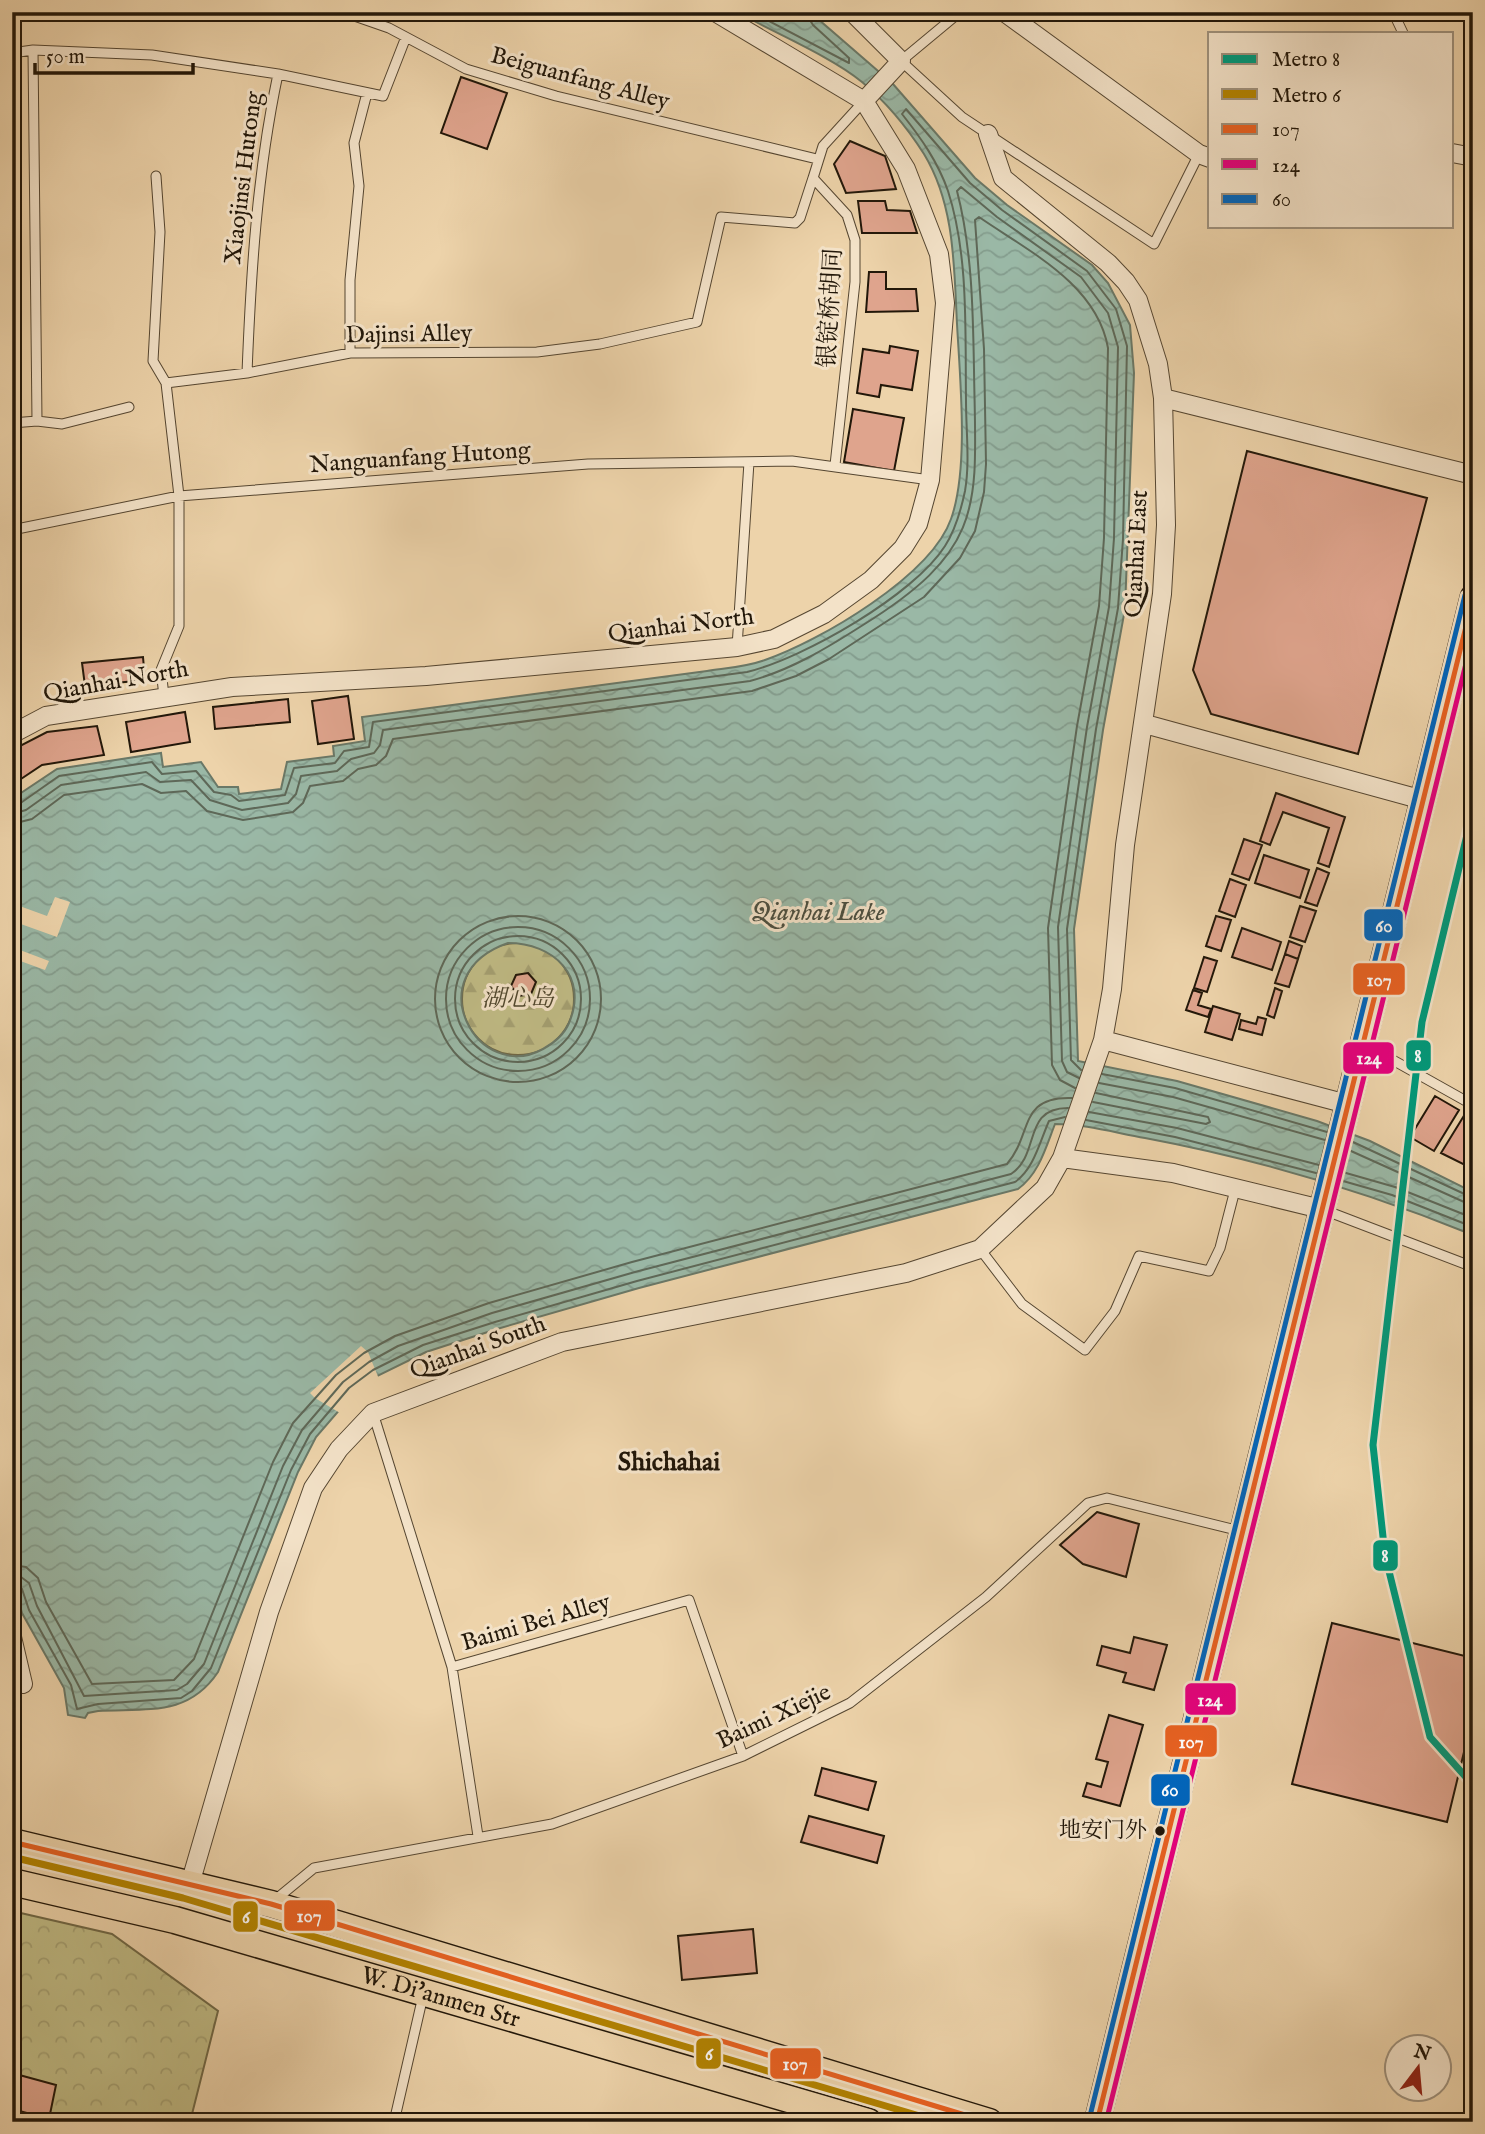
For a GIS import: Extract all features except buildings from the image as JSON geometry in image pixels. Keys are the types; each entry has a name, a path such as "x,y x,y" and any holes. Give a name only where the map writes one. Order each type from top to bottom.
{"main road":[{"path":"1097,2122 1423,800 1467,645 1473,597"},
{"path":"12,1842 271,1904 989,2122"},
{"name":"W. Di'anmen Str","path":"12,1882 175,1920 424,1990 867,2122"}],"street":[{"path":"715,12 866,99 899,64 852,12"},
{"path":"1004,12 1205,156"},
{"name":"Qianhai North","path":"12,734 46,716 232,687 426,676 737,647 775,639 805,625 871,580 903,548 918,524 930,480 945,303 939,254 906,169 866,99"},
{"name":"Qianhai East","path":"988,134 1003,178 1108,262 1138,300 1158,364 1163,398 1166,485 1163,580 1145,724 1125,845 1117,949 1103,1040 1062,1158"},
{"path":"1454,153 1473,157"},
{"path":"1163,398 1473,475"},
{"path":"1145,724 1423,800"},
{"path":"1103,1040 1348,1104"},
{"path":"1062,1158 1173,1173 1234,1190 1321,1209"},
{"name":"Qianhai South","path":"190,1884 269,1612 313,1488 339,1449 373,1413 562,1342 906,1273 980,1249 1045,1188 1062,1158"},
{"path":"12,1637 23,1684"}],"lane":[{"name":"Beiguanfang Alley","path":"343,12 406,37 466,69 556,96 817,159"},
{"path":"960,12 899,64 962,117 1154,244 1205,156"},
{"path":"1393,12 1403,32"},
{"path":"350,353 350,280 359,186 354,143 368,93 383,96 406,37"},
{"path":"12,53 33,50 152,55 278,74"},
{"path":"33,50 37,421"},
{"name":"Xiaojinsi Hutong","path":"247,373 251,269 261,161 278,74 368,93"},
{"path":"813,178 823,146 866,99"},
{"path":"156,176 160,232 153,361 166,383 179,496 178,626 162,670 164,696"},
{"name":"Dajinsi Alley","path":"166,383 247,373 350,353 537,352 600,344 697,322 721,217 796,223 813,178"},
{"name":"银锭桥胡同","path":"813,178 847,215 855,240 855,282 835,465"},
{"path":"12,423 37,421 62,424 129,407"},
{"path":"737,647 749,462"},
{"name":"Nanguanfang Hutong","path":"12,530 179,496 588,464 749,462 835,465 930,480"},
{"path":"1364,1044 1473,1105"},
{"path":"980,1249 1022,1304 1085,1350 1115,1311 1139,1256 1209,1271 1220,1248 1234,1190"},
{"path":"1321,1209 1473,1267"},
{"name":"Baimi Bei Alley","path":"373,1413 452,1667 689,1600 743,1756"},
{"name":"Baimi Xiejie","path":"271,1904 314,1868 552,1824 743,1756 850,1703 986,1597 1088,1503 1107,1498 1241,1531"},
{"path":"452,1667 478,1836"},
{"path":"394,2122 424,1990"}],"green space":[{"name":"湖心岛","path":"518,943 540,947 558,959 570,977 574,999 570,1021 558,1039 540,1051 518,1055 496,1051 478,1039 466,1021 462,999 466,977 478,959 496,947"},
{"path":"12,1911 112,1934 218,2011 190,2122 12,2122"}],"water":[{"name":"Qianhai Lake","path":"737,12 810,12 893,84 975,178 1007,205 1092,265 1108,283 1130,325 1134,373 1125,609 1103,730 1074,929 1078,1061 1177,1081 1317,1121 1370,1141 1473,1192 1473,1235 1352,1191 1229,1156 1100,1129 1055,1124 1037,1168 1018,1189 639,1288 497,1329 426,1352 377,1376 354,1393 316,1437 298,1472 218,1672 206,1686 193,1697 165,1707 98,1711 88,1713 85,1718 68,1715 64,1688 22,1613 12,1577 12,799 57,769 161,753 163,767 201,762 218,787 238,787 239,794 281,789 287,762 334,756 333,746 365,741 362,717 744,666 788,651 843,622 898,584 921,562 940,541 951,519 957,499 962,450 953,259 942,194 918,145 896,116 871,90 835,63","holes":["508,943 539,949 563,965 574,991 574,1006 569,1023 558,1038 543,1049 519,1056 497,1052 479,1040 467,1022 462,1000 466,978 480,958"]}],"pier":[{"path":"55,897 70,902 57,937 18,923 12,937 14,904 47,916"},
{"path":"12,947 49,961 45,970 12,958"},
{"path":"361,1346 368,1352 379,1379 340,1413 310,1393"}],"metro line":[{"name":"8","path":"1473,810 1422,1022 1373,1445 1385,1555 1430,1737 1473,1785"},
{"name":"6","path":"12,1857 183,1898 940,2122"}],"transit line":[{"name":"60","path":"1089,2120 1465,595"},
{"name":"107","path":"1097,2122 1473,598"},
{"name":"124","path":"1106,2122 1473,635"},
{"name":"107","path":"12,1842 271,1904 988,2122"}],"place":[{"name":"地安门外","path":"1160,1831"}],"district":[{"name":"Shichahai","path":"669,1462"}]}
